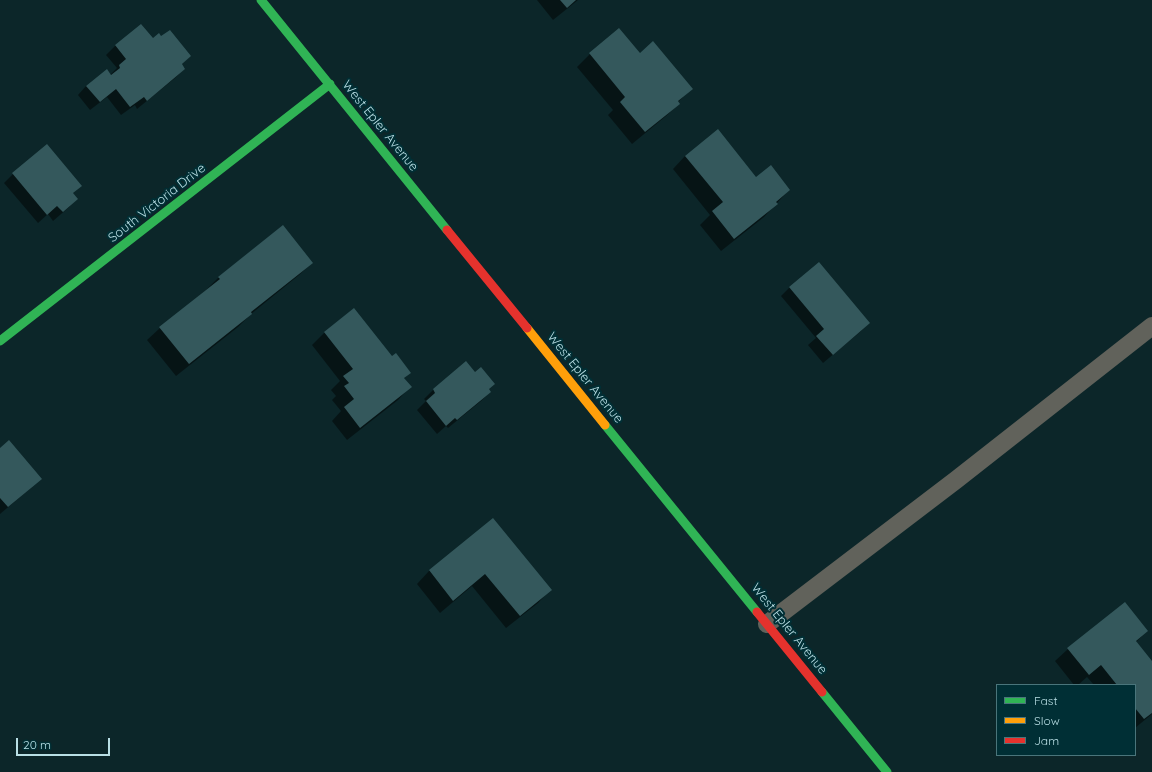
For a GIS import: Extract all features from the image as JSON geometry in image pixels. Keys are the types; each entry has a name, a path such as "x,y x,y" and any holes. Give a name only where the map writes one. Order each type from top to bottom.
{"street":[{"name":"West Epler Avenue","path":"261,0 887,772"},
{"name":"South Victoria Drive","path":"0,341 330,84"}],"lane":[{"path":"767,624 956,480 1152,326"}],"building":[{"path":"560,0 576,0 567,8"},
{"path":"141,24 153,38 159,33 161,36 170,30 191,56 182,64 185,69 147,101 144,97 130,107 116,89 100,102 86,86 107,69 111,75 120,68 119,65 126,59 115,45"},
{"path":"619,28 640,53 653,41 693,89 678,101 680,104 645,132 620,102 625,97 589,53"},
{"path":"718,129 756,177 771,165 790,190 776,202 778,204 734,239 712,211 723,202 685,156"},
{"path":"47,144 82,186 73,193 78,199 63,212 57,206 47,215 12,173"},
{"path":"283,225 313,263 189,364 159,327 220,279 218,277"},
{"path":"819,262 870,323 833,355 816,336 824,329 789,287"},
{"path":"354,308 392,356 396,353 411,373 404,378 412,387 360,428 344,407 354,399 344,386 349,383 343,376 353,369 324,332"},
{"path":"466,361 475,372 481,367 495,384 489,389 491,392 457,420 455,418 446,426 426,401 435,393 433,389"},
{"path":"9,440 42,479 8,507 0,498 0,448"},
{"path":"493,518 552,590 520,616 485,574 453,601 429,570"},
{"path":"1125,602 1148,631 1136,641 1152,661 1152,713 1144,719 1136,709 1136,684 1116,684 1101,665 1089,675 1067,648"}],"traffic: fast":[{"path":"261,0 447,230"},
{"path":"0,341 330,84"},
{"path":"605,425 757,612"},
{"path":"822,692 887,772"}],"traffic: slow":[{"path":"527,328 605,425"}],"traffic: jam":[{"path":"447,230 527,328"},
{"path":"757,612 822,692"}]}
